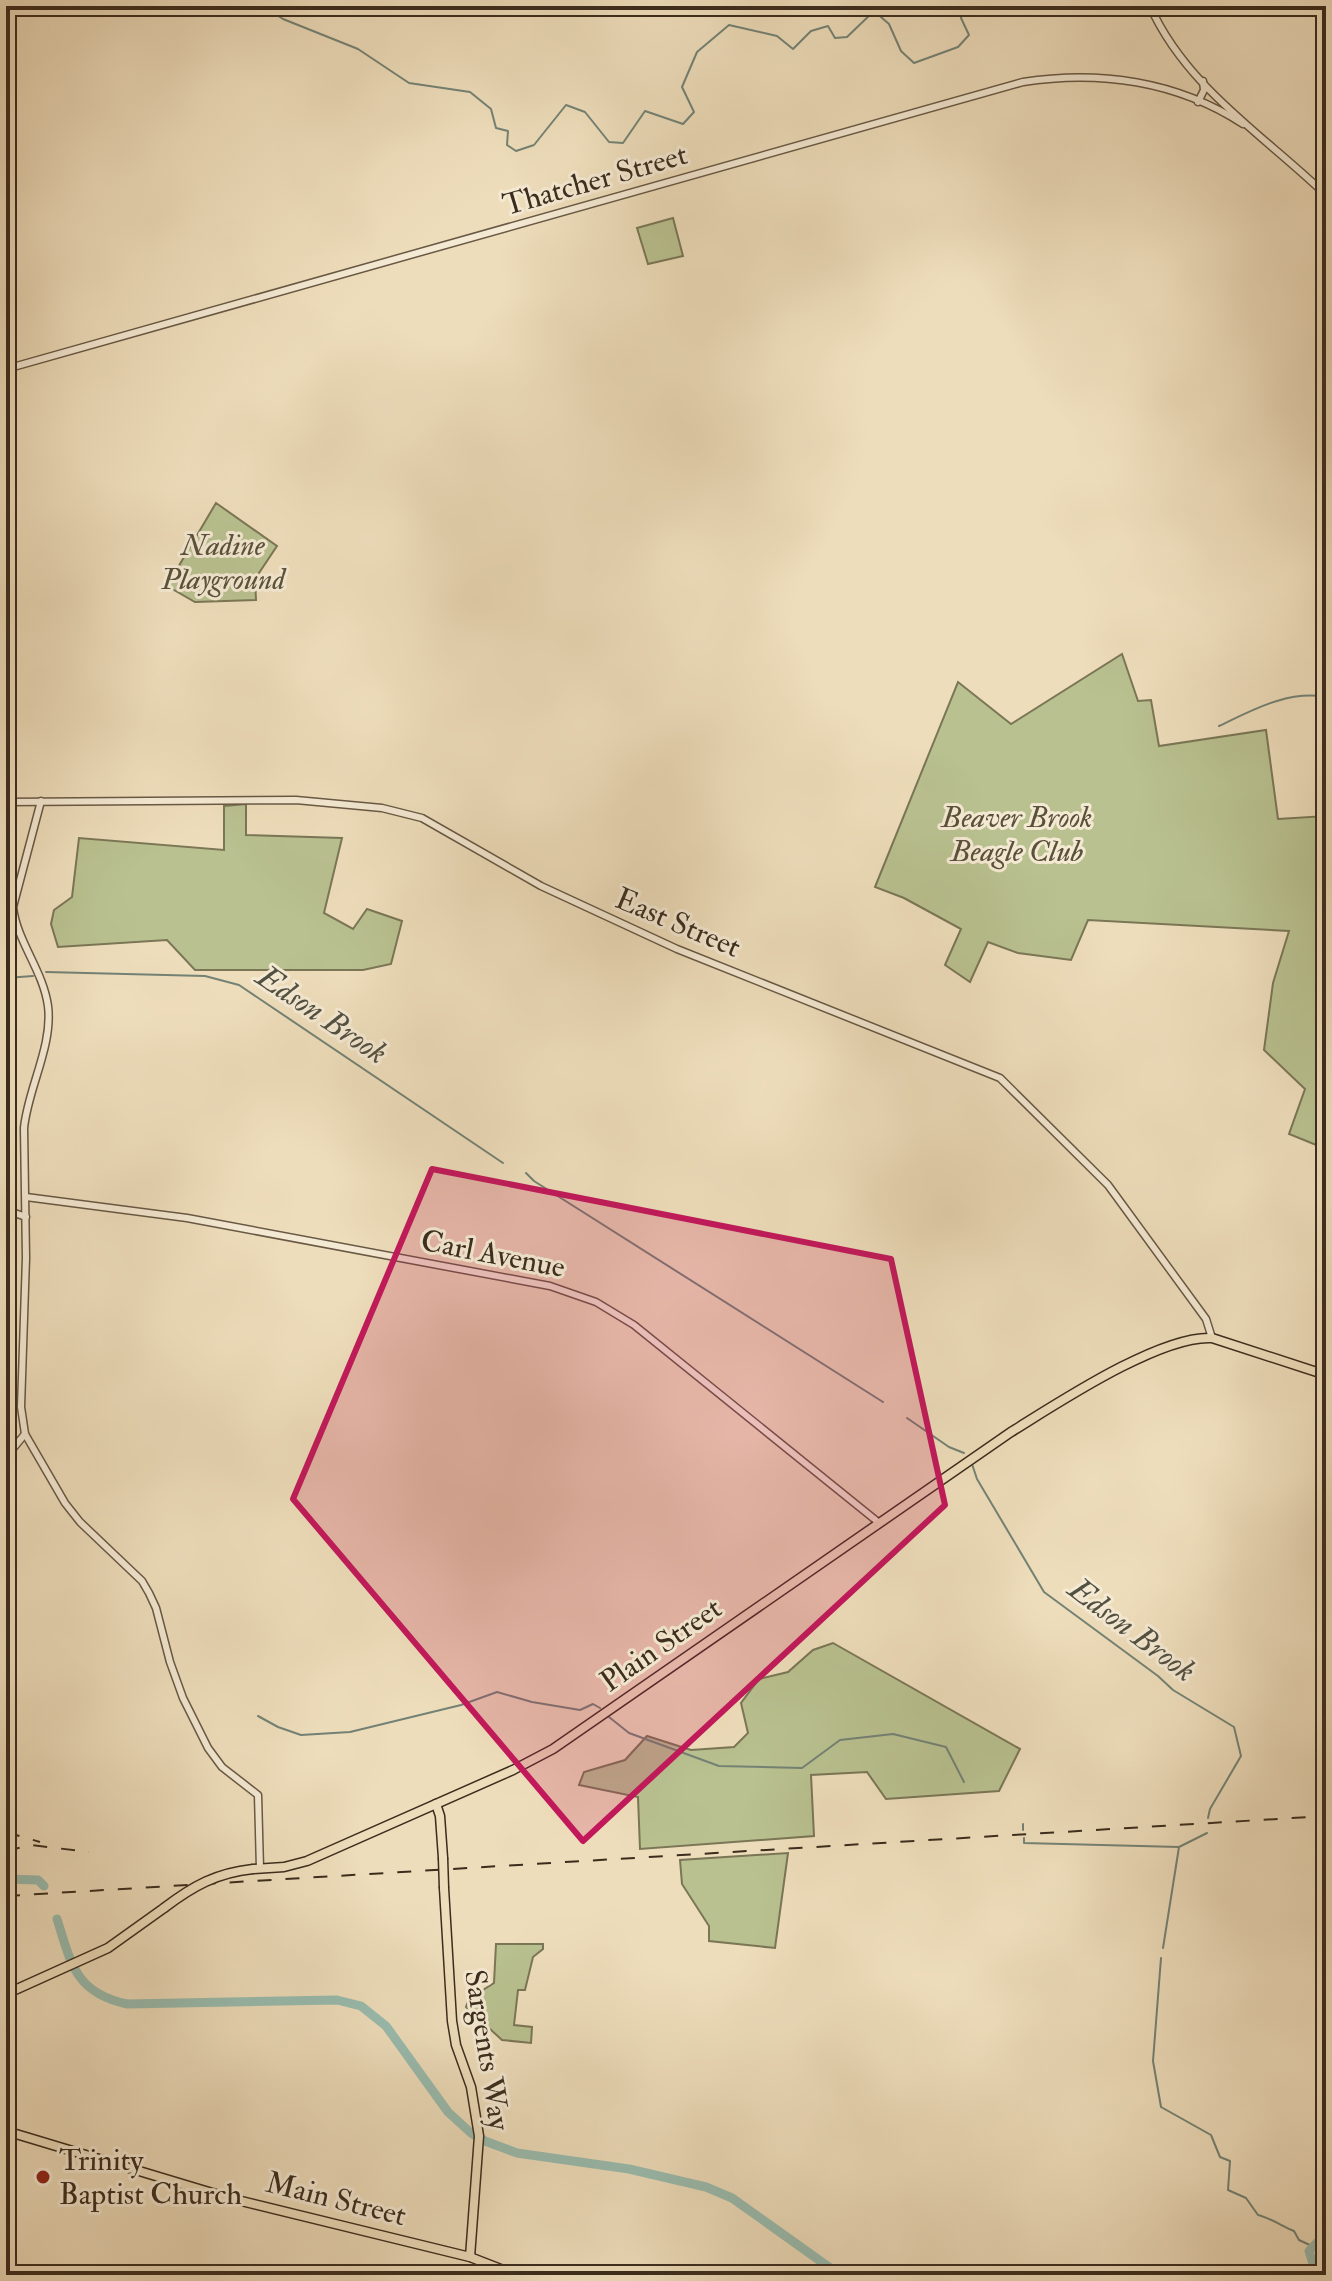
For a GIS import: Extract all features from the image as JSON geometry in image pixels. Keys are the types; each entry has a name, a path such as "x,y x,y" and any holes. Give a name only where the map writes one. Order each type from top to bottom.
{"main road":[{"name":"Plain Street","path":"6,1994 120,1941 193,1886 209,1878 307,1861 513,1770 553,1749 1011,1432 1099,1380 1169,1344 1193,1338 1212,1338 1326,1375"},
{"name":"Sargents Way","path":"436,1804 440,1816 452,2021 478,2122 479,2150 470,2257"},
{"name":"Main Street","path":"6,2131 229,2198 470,2257 516,2275"}],"street":[{"path":"1150,6 1171,42 1211,90 1243,124 1326,195"},
{"name":"Thatcher Street","path":"6,369 1023,82 1074,76 1116,78 1152,85 1202,103 1243,124"},
{"path":"1202,103 1203,81"},
{"path":"1202,103 1211,90"},
{"name":"East Street","path":"6,802 296,800 382,808 427,820 541,886 677,949 989,1073 1015,1091 1122,1202 1206,1319 1212,1338"},
{"path":"41,801 13,907 15,922 43,983 48,1008 47,1036 26,1107 21,1407 25,1434 73,1514 142,1581 156,1608 183,1698 208,1748 222,1767 255,1791 260,1801 256,1869"},
{"name":"Carl Avenue","path":"26,1197 187,1218 550,1286 583,1295 634,1325 878,1522"},
{"path":"6,1210 26,1217"},
{"path":"6,1457 25,1434"}],"highlighted area":[{"path":"432,1169 891,1259 945,1505 583,1841 293,1499"}],"green space":[{"path":"673,218 683,256 648,264 637,228"},
{"name":"Nadine Playground","path":"216,503 277,546 255,579 256,600 195,602 167,586"},
{"name":"Beaver Brook Beagle Club","path":"1122,654 1138,701 1151,700 1159,746 1266,730 1278,819 1326,816 1326,1149 1289,1134 1305,1089 1264,1050 1273,983 1289,931 1088,920 1071,960 1018,953 988,942 970,982 945,965 961,929 904,898 875,887 958,682 1011,724"},
{"path":"246,804 246,835 342,838 324,913 353,929 367,909 402,921 391,964 363,970 195,970 167,940 58,947 51,924 54,910 72,897 79,838 224,850 224,806"},
{"path":"833,1643 1020,1749 999,1791 886,1799 867,1772 811,1775 814,1836 640,1849 638,1797 579,1785 584,1772 625,1760 647,1736 691,1750 734,1747 748,1733 741,1703 759,1679 788,1672 813,1650"},
{"path":"788,1853 775,1948 709,1941 709,1926 682,1884 680,1860"},
{"path":"496,1944 543,1944 543,1949 533,1957 525,1990 518,1990 514,2025 532,2027 531,2043 502,2040 466,2007 469,1999 494,1983"}],"waterway":[{"path":"263,6 283,19 358,49 409,83 470,92 491,109 496,128 508,131 507,145 516,151 534,145 566,105 585,112 609,142 623,143 645,111 683,124 694,112 682,87 697,52 729,25 777,36 793,49 811,31 828,26 835,38 847,37 874,11 889,24 901,51 914,63 958,47 969,35 961,18 963,6"},
{"path":"1307,6 1326,28"},
{"path":"1219,726 1284,699 1326,697"},
{"name":"Edson Brook","path":"46,972 205,976 239,985 503,1163"},
{"name":"Edson Brook","path":"6,978 33,976"},
{"name":"Edson Brook","path":"526,1173 534,1181 883,1402"},
{"name":"Edson Brook","path":"907,1418 949,1447 964,1453"},
{"name":"Edson Brook","path":"972,1464 977,1479 1044,1592 1173,1690 1234,1727 1241,1756 1210,1809 1208,1818"},
{"path":"258,1716 301,1735 350,1732 461,1705 497,1692 580,1710 593,1704 600,1708"},
{"path":"609,1717 629,1733 719,1766 802,1768 840,1740 893,1734 946,1747 964,1782"},
{"path":"1023,1824 1023,1830"},
{"name":"Edson Brook","path":"1163,1948 1179,1847 1207,1833"},
{"path":"1024,1838 1024,1843 1179,1847"},
{"path":"6,1879 38,1880 44,1886"},
{"path":"57,1919 78,1974 96,1992 110,1999 127,2004 337,2000 361,2006 386,2026 448,2112 485,2141 517,2153 629,2169 706,2187 732,2198 840,2275"},
{"name":"Edson Brook","path":"1161,1958 1153,2061 1161,2107 1211,2135 1220,2157 1230,2161 1228,2190 1246,2198 1258,2215 1294,2231 1299,2240 1314,2247"},
{"path":"1305,2275 1314,2267 1309,2251 1326,2233"}],"railway":[{"path":"6,1896 1326,1816"},
{"path":"6,1832 40,1842"},
{"path":"6,1851 31,1845 89,1852"}],"place":[{"name":"Trinity Baptist Church","path":"43,2177"}]}
